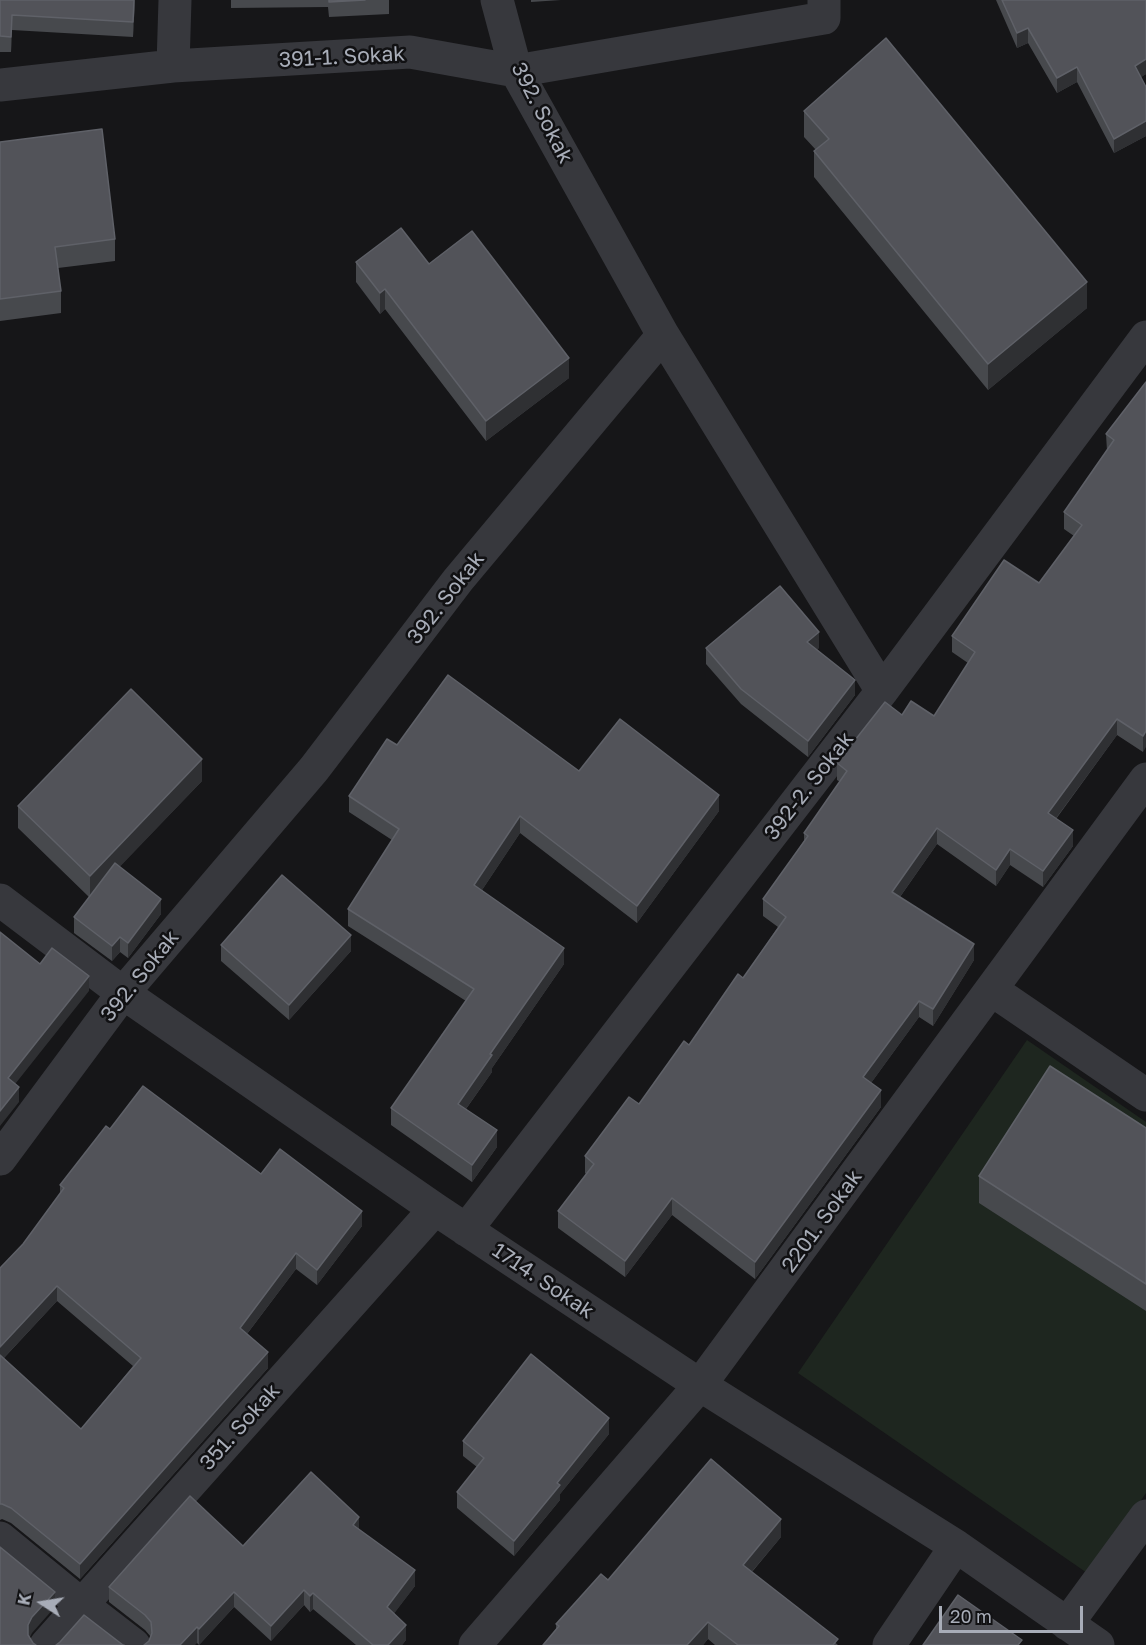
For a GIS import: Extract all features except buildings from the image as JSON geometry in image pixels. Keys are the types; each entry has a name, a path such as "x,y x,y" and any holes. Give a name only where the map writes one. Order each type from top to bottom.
{"street":[{"path":"173,66 175,0"},
{"name":"392. Sokak","path":"0,1159 123,993 314,769 458,580 663,335 516,72 497,0"},
{"name":"391-1. Sokak","path":"0,85 173,66 410,52 516,72 824,9"},
{"path":"663,335 882,691"},
{"name":"392-2. Sokak","path":"466,1230 882,691 1146,337"},
{"name":"2201. Sokak","path":"475,1645 700,1385 1146,779"},
{"name":"1714. Sokak","path":"0,900 123,993 435,1209 700,1385 956,1546 1098,1645"},
{"path":"992,990 1146,1095"},
{"name":"351. Sokak","path":"46,1645 435,1209"},
{"path":"1067,1624 1146,1516"},
{"path":"0,1538 134,1645"},
{"path":"889,1645 956,1546"}],"shaded area":[{"path":"1027,1040 1146,1122 1146,1493 1090,1575 798,1373"}]}
